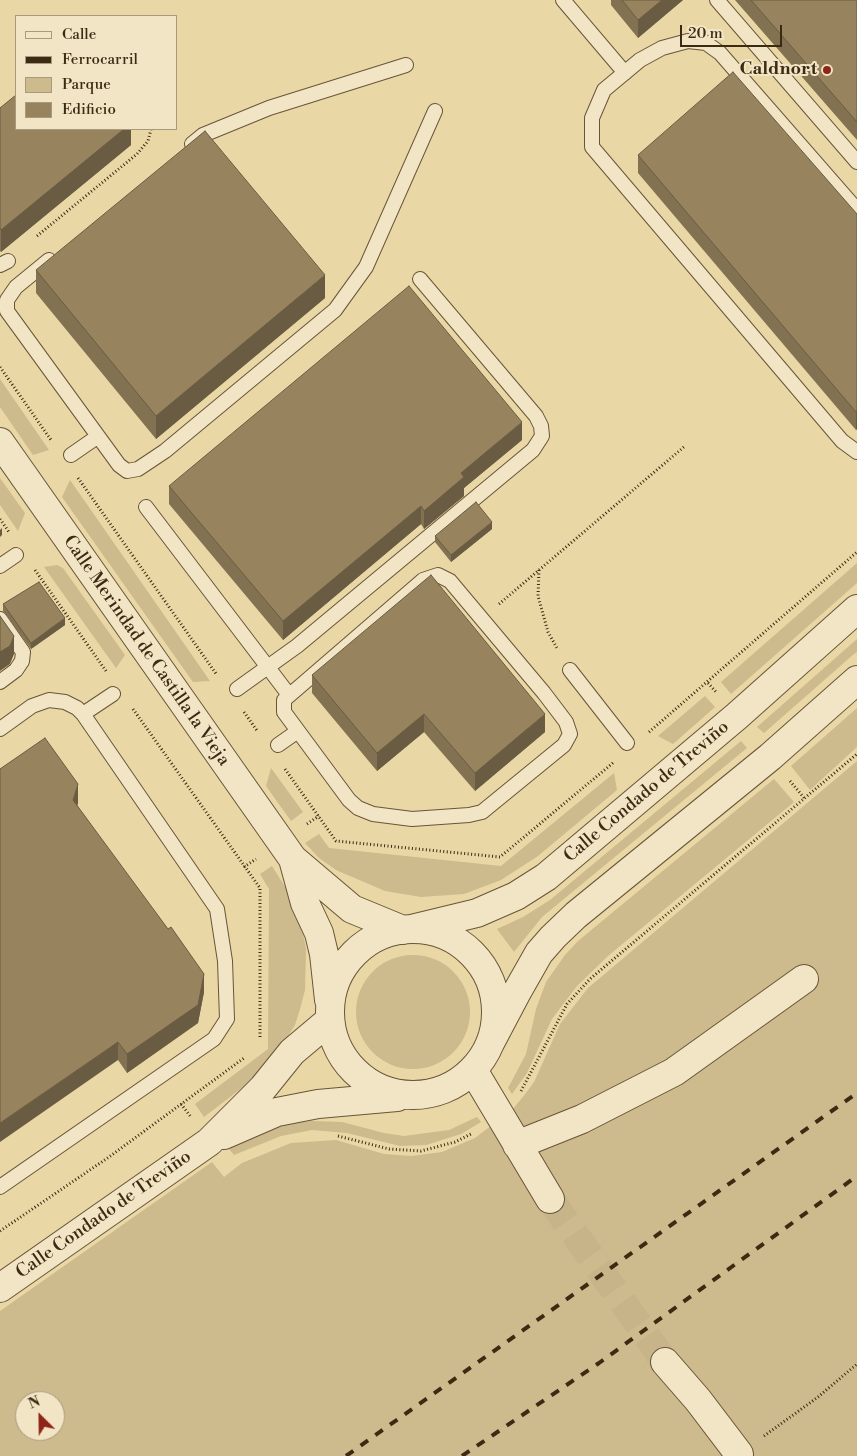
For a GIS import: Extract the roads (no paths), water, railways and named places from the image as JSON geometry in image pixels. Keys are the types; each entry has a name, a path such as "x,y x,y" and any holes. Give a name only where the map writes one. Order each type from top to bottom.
{"street":[{"name":"Calle Merindad de Castilla la Vieja","path":"0,442 293,859 352,909 407,930"},
{"name":"Calle Condado de Treviño","path":"407,930 477,913 516,896 546,877 736,716 857,609"},
{"path":"490,1043 496,1016 493,989 481,965 462,945 438,933 407,930 380,936 360,948 344,967 333,988 330,1016 336,1044 348,1065 366,1081 388,1092 412,1096 434,1093 455,1084 473,1070 490,1043 522,982 540,953 553,937 576,915 770,757 857,680"},
{"name":"Calle Merindad de Castilla la Vieja","path":"293,859 305,903 319,933 324,954 330,1016"},
{"path":"517,1145 582,1119 674,1072 804,980"},
{"name":"Calle Condado de Treviño","path":"0,1288 209,1142 262,1088 292,1052 330,1016"},
{"path":"473,1070 550,1199"},
{"name":"Calle Condado de Treviño","path":"209,1142 277,1112 318,1104 412,1096"},
{"path":"665,1362 698,1400 739,1454"}],"lane":[{"path":"562,0 625,73"},
{"path":"717,0 857,162"},
{"path":"857,210 720,53 706,43 688,41 662,48 640,60 604,90 592,118 592,147 842,441 857,452"},
{"path":"180,154 203,135 269,108 406,64"},
{"path":"61,251 16,287 7,300 7,311 119,465 127,471 138,469 166,451 335,310 366,267 434,112"},
{"path":"237,689 288,654 525,457 533,450 542,436 541,426 536,416 420,279"},
{"path":"71,455 97,437"},
{"path":"146,507 289,695"},
{"path":"0,566 16,555"},
{"path":"438,575 450,581 482,619 561,715 566,722 570,734 564,745 482,812 469,816 412,819 374,814 358,808 349,800 284,712 284,700 289,695 423,580 438,575"},
{"path":"0,619 23,652 22,661 16,670 0,682"},
{"path":"570,670 626,744"},
{"path":"83,714 114,694"},
{"path":"0,729 32,706 50,700 65,702 77,708 83,714 216,909 225,961 226,1018 214,1039 0,1187"},
{"path":"278,745 298,731"}],"tunnel":[{"path":"550,1199 665,1362"}],"railway":[{"path":"346,1456 857,1093"},
{"path":"462,1456 599,1363 857,1176"}],"place":[{"name":"Caldnort","path":"827,70"}]}
